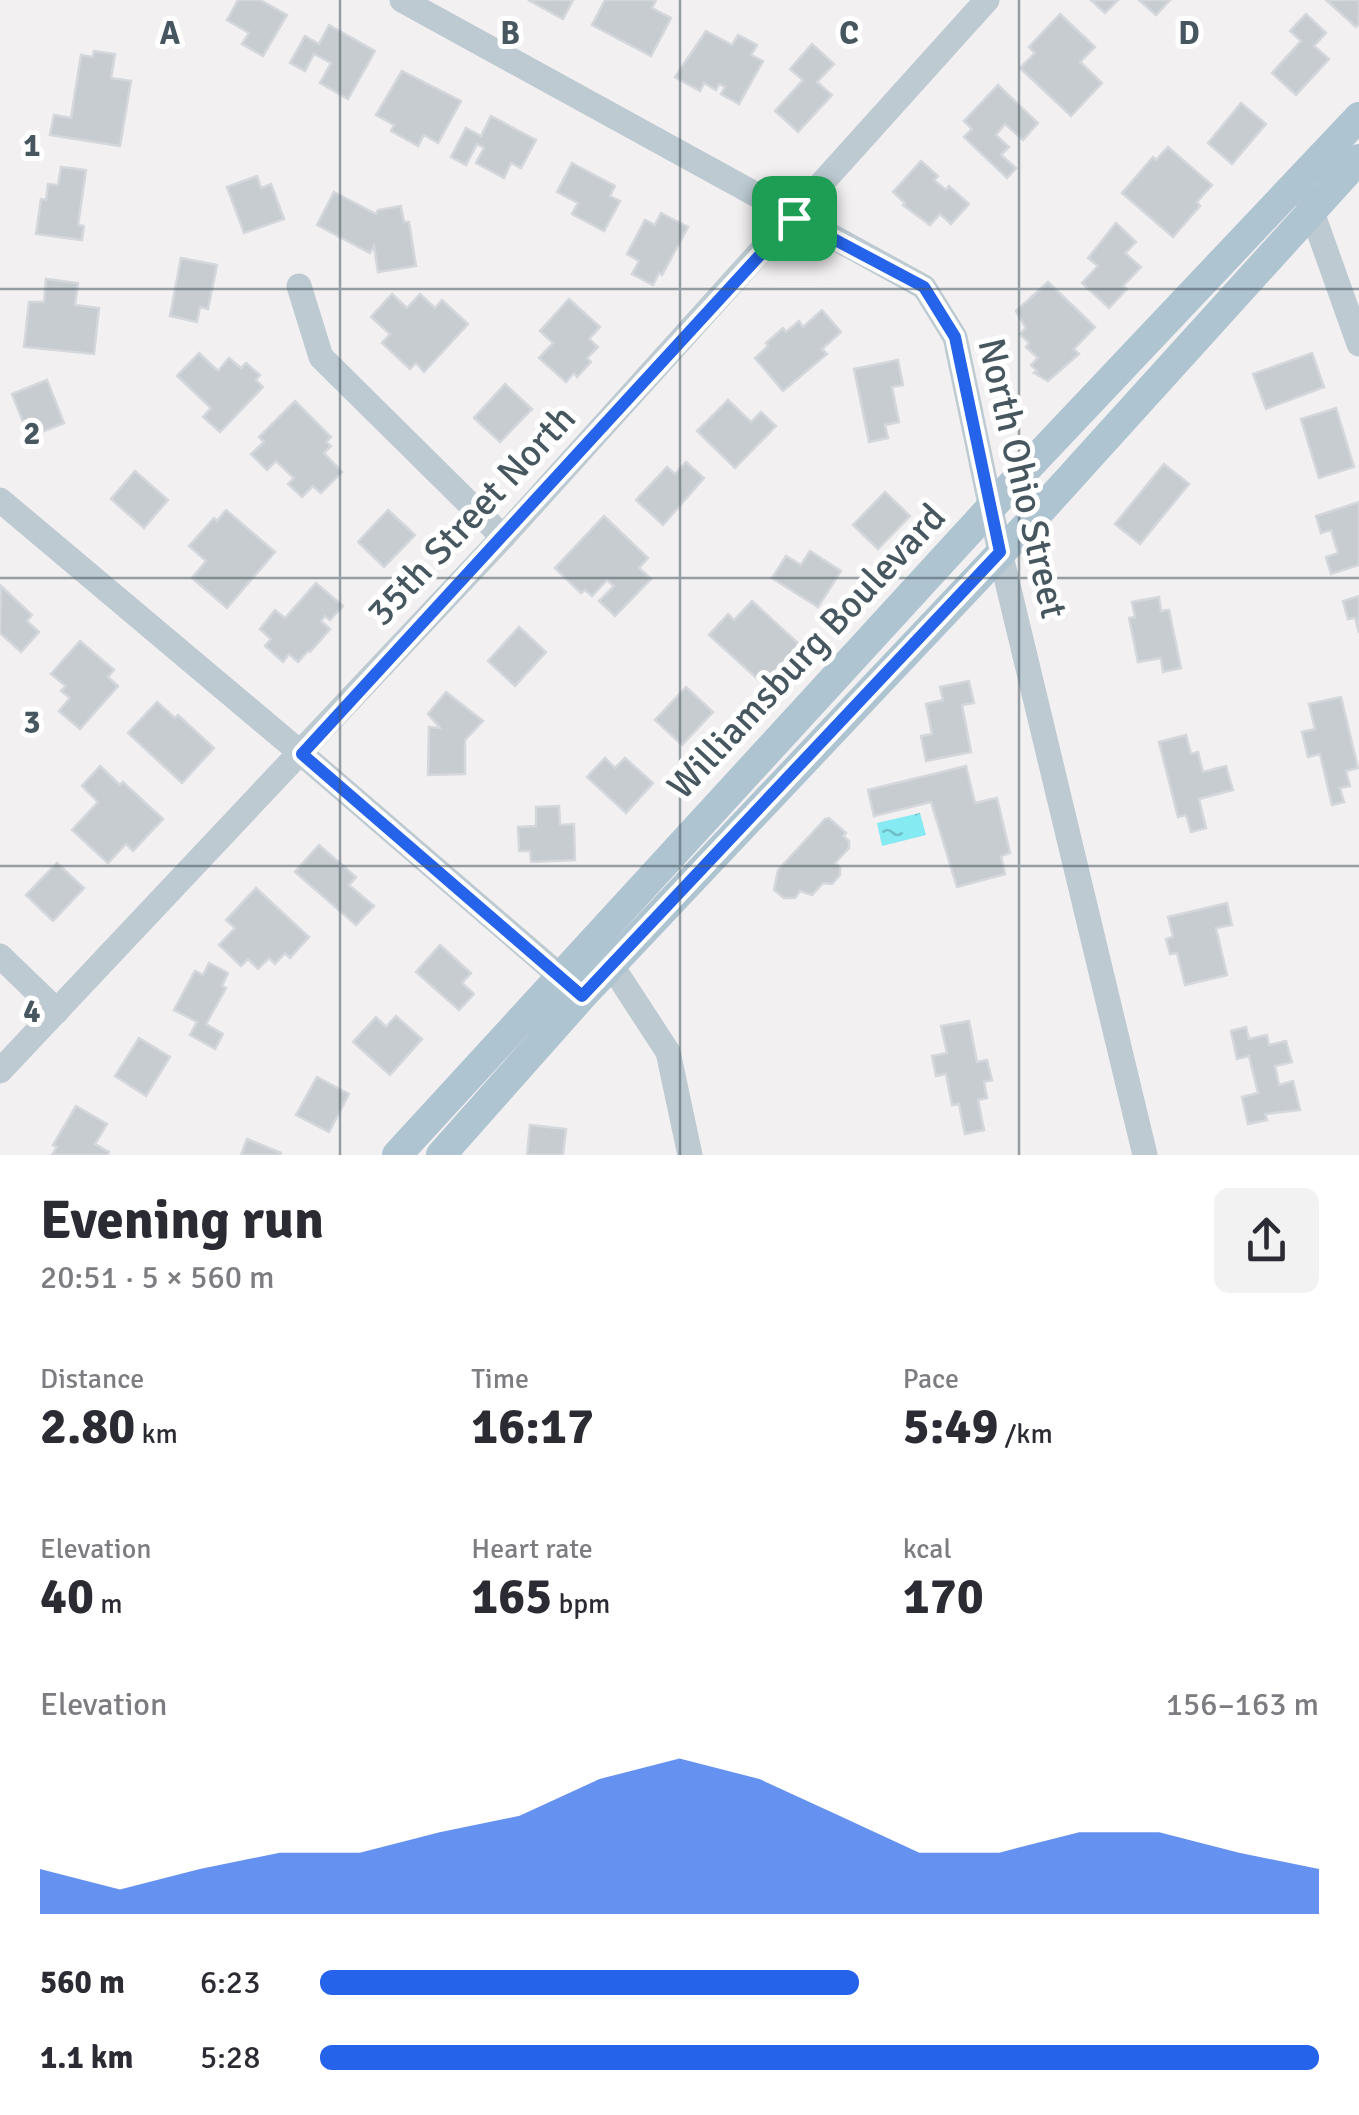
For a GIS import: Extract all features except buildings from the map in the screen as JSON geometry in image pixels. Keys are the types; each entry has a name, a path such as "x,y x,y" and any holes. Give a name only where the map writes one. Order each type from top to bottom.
{"main road":[{"name":"Williamsburg Boulevard","path":"422,1150 571,987 1000,552 1306,196 1359,116"},
{"name":"Williamsburg Boulevard","path":"601,956 991,509 1306,196 1359,159"}],"street":[{"name":"North Ohio Street","path":"402,0 924,287 955,337 1000,552 1145,1155"},
{"name":"35th Street North","path":"2,1064 302,754 503,537 987,0"},
{"path":"1306,196 1359,344"},
{"path":"299,286 321,358 503,537"},
{"path":"5,515 302,754 571,987"},
{"path":"0,956 56,1010"},
{"path":"601,956 668,1052 690,1155"}],"water":[{"path":"920,813 926,835 882,846 877,823"}],"route":[{"path":"794,218 924,287 955,337 1000,552 582,996 302,754 794,218"}]}
